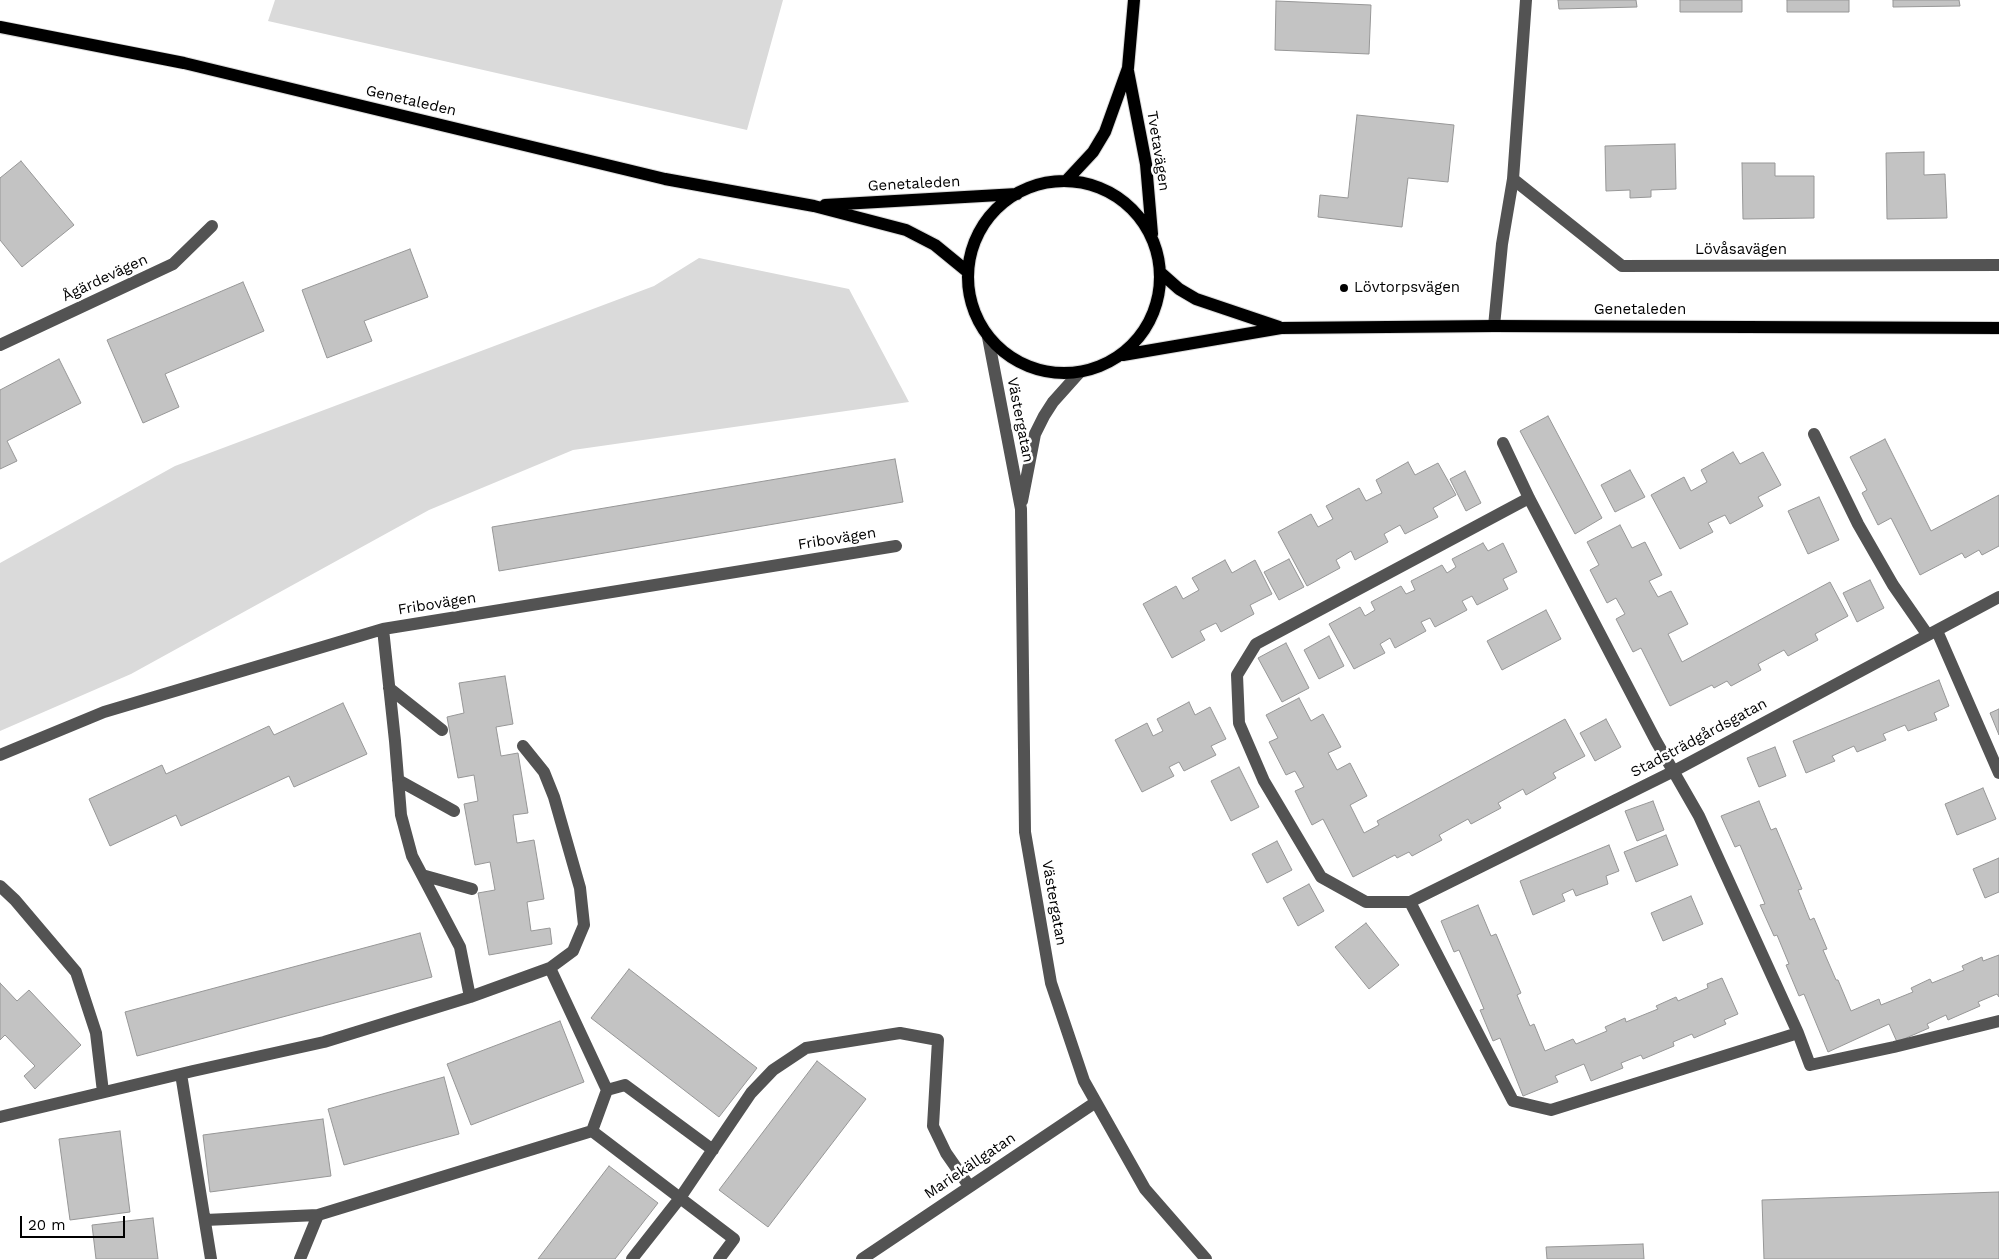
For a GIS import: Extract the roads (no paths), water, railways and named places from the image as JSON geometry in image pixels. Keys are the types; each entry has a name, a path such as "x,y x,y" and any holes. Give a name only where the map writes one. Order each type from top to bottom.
{"main road":[{"name":"Tvetavägen","path":"1066,181 1093,152 1106,132 1128,68 1134,0"},
{"name":"Genetaleden","path":"0,27 184,63 665,178 814,206 906,230 935,245 968,272"},
{"name":"Tvetavägen","path":"1128,68 1146,164 1153,239"},
{"path":"1066,181 1093,185 1118,197 1138,215 1153,239 1161,273 1156,310 1148,326 1136,342 1122,355 1109,363 1079,373 1062,374 1029,367 1006,354 988,336 972,306 968,272 973,248 983,226 992,214 1017,194 1032,186 1066,181"},
{"name":"Genetaleden","path":"814,206 1017,194"},
{"name":"Genetaleden","path":"1161,273 1179,289 1196,299 1282,328"},
{"name":"Genetaleden","path":"1122,355 1282,328 1494,326 1999,328"}],"street":[{"path":"1494,326 1502,244 1513,179 1526,0"},
{"name":"Lövåsavägen","path":"1513,179 1622,266 1999,265"},
{"name":"Ågärdevägen","path":"0,345 173,264 212,226"},
{"name":"Västergatan","path":"988,336 1021,509 1025,832 1051,983 1084,1081 1145,1189 1206,1259"},
{"name":"Västergatan","path":"1021,509 1035,434 1053,402 1079,373"},
{"path":"1814,434 1858,524 1893,585 1932,633 1999,773"},
{"path":"1503,444 1529,498 1656,741 1699,816 1798,1033 1810,1065 1894,1047 1999,1021"},
{"path":"1529,498 1256,644 1237,675 1239,723 1264,781 1320,877 1366,902 1410,902 1513,1101 1551,1110 1798,1033"},
{"name":"Fribovägen","path":"0,755 104,712 383,629 896,546"},
{"name":"Stadsträdgårdsgatan","path":"1410,902 1674,771 1999,597"},
{"path":"383,629 401,815 412,856 460,947 470,997"},
{"path":"389,688 442,730"},
{"path":"0,1117 324,1042 470,997 550,968 573,951 584,925 580,888 554,797 544,772 523,746"},
{"path":"398,780 454,811"},
{"path":"422,875 472,889"},
{"path":"0,886 15,900 76,972 96,1033 103,1092"},
{"path":"550,968 607,1090 592,1131"},
{"path":"632,1259 680,1198 751,1093 773,1070 806,1048 900,1034 938,1040 933,1126 946,1153 969,1186"},
{"path":"181,1074 211,1259"},
{"path":"607,1090 625,1085 713,1150"},
{"name":"Mariekällgatan","path":"862,1259 1096,1102"},
{"path":"592,1131 734,1239 720,1259"},
{"path":"205,1220 318,1215 592,1131"},
{"path":"300,1259 318,1215"}],"place":[{"name":"Lövtorpsvägen","path":"1344,288"}]}
